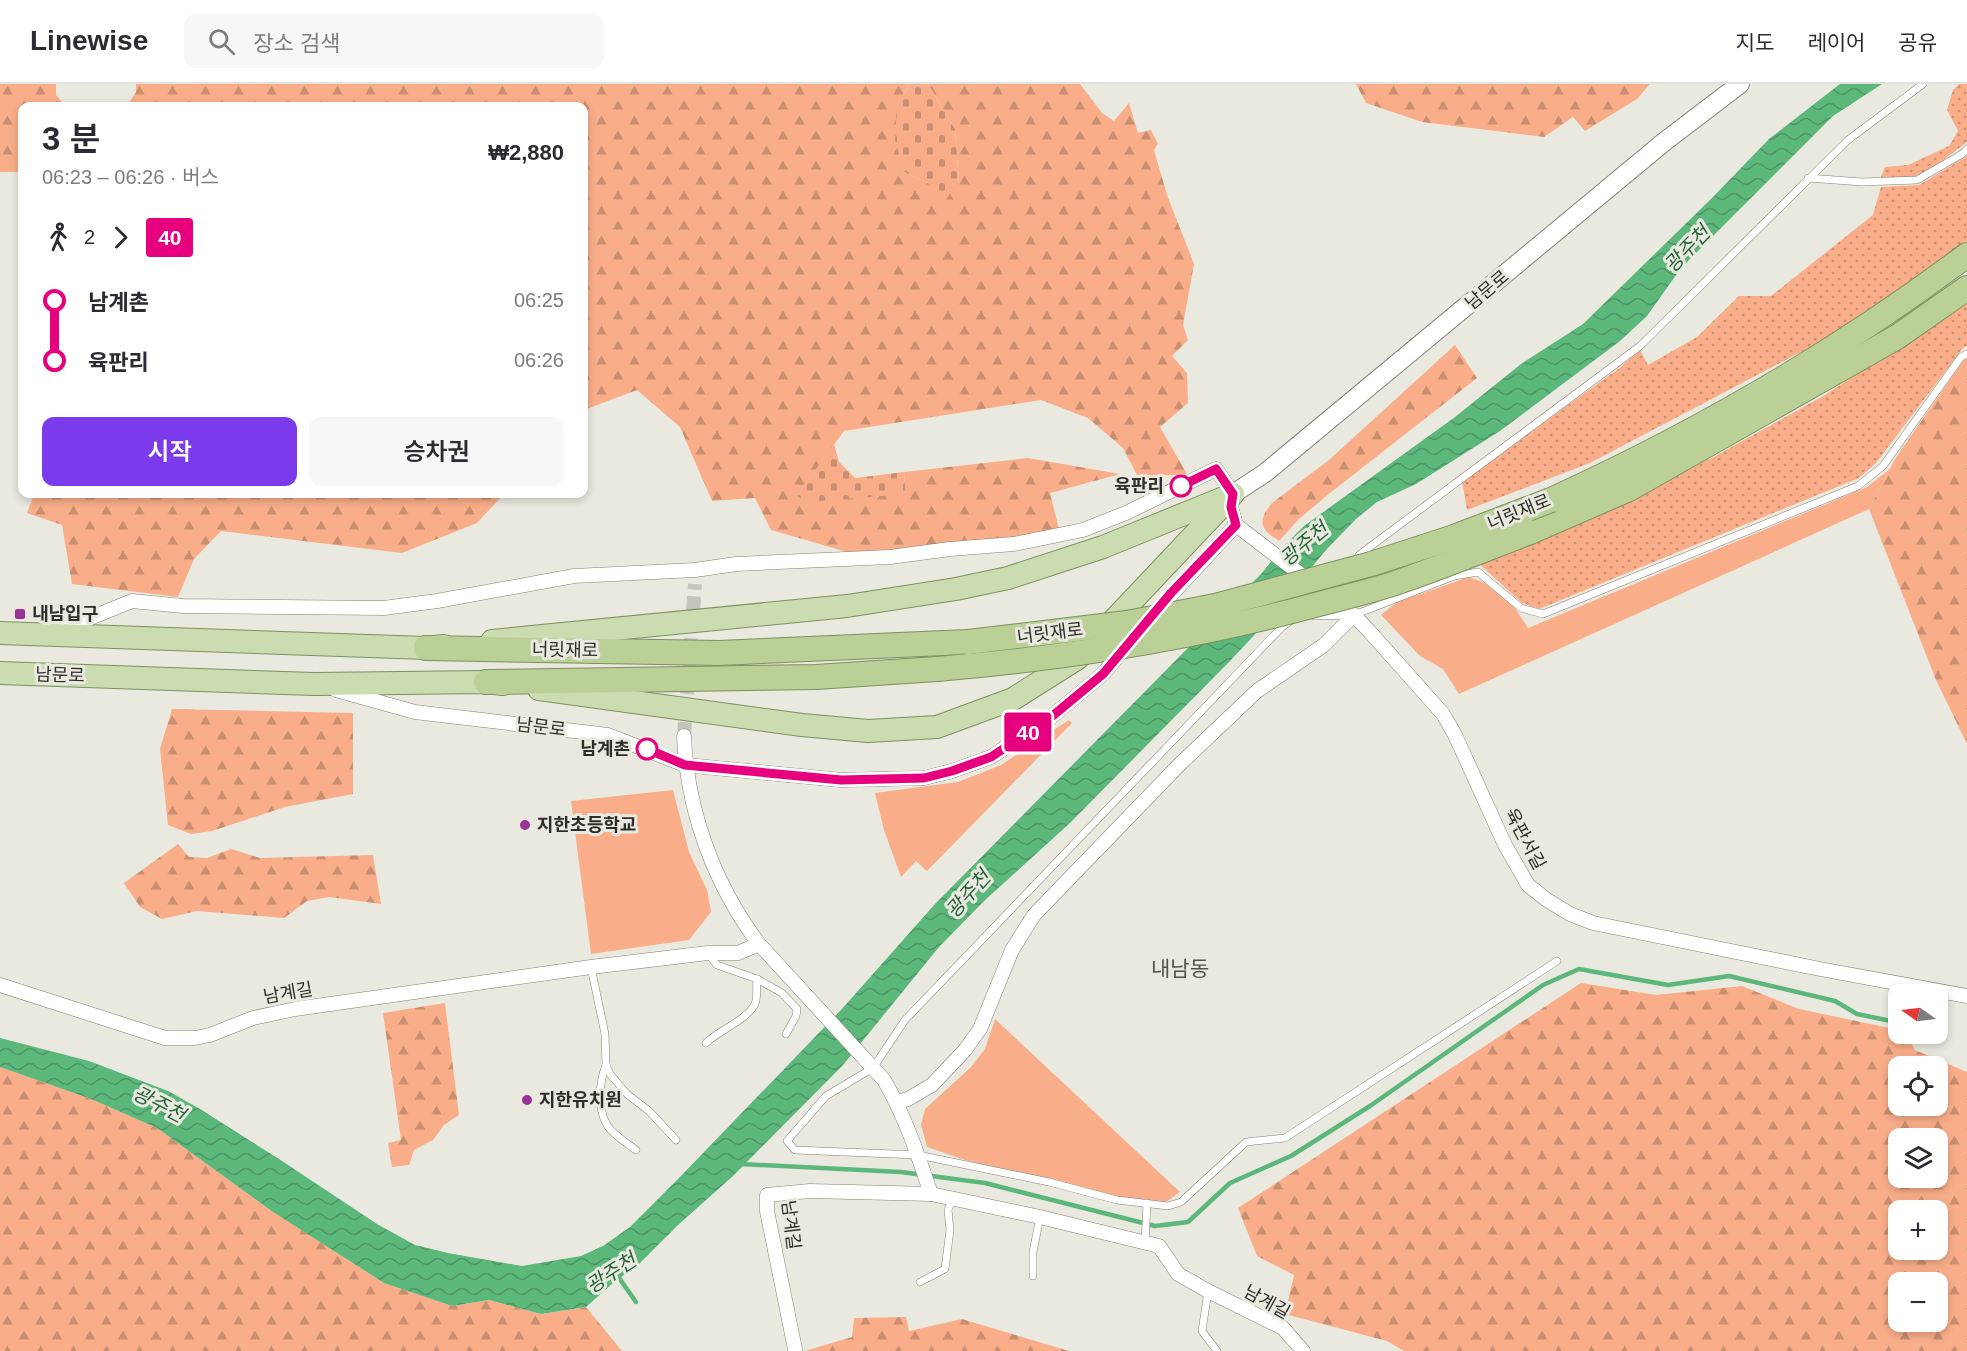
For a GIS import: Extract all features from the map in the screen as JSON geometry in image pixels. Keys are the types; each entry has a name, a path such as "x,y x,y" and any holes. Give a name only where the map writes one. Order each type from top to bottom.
{"highway":[{"name":"너릿재로","path":"426,648 720,652 968,642 1127,623 1215,606 1371,564 1454,537 1551,500 1609,473 1720,415 1827,353 1912,296 1967,255"},
{"name":"너릿재로","path":"486,682 816,676 937,669 1016,662 1104,649 1275,616 1396,583 1530,532 1629,489 1898,337 1967,288"}],"main road":[{"path":"426,648 814,610 956,589 1008,578 1103,547 1233,494"},
{"path":"486,682 802,725 868,731 937,727 1013,699 1078,658 1233,494"},
{"path":"0,633 48,635"},
{"name":"너릿재로","path":"48,635 426,648"},
{"name":"남문로","path":"0,673 314,684"},
{"name":"너릿재로","path":"314,684 486,682"}],"street":[{"name":"남문로","path":"1233,494 1265,473 1664,142 1740,84"},
{"path":"48,635 132,601 183,606 384,608 437,601 574,576 695,577 736,564 890,557 1014,544 1083,530 1126,513 1216,469 1233,494 1231,507 1236,525"},
{"name":"남문로","path":"314,684 415,712 608,735 685,765 841,780 924,778 991,757 1050,718 1103,674 1171,593 1236,525"},
{"name":"육판서길","path":"1236,525 1354,615 1443,714 1455,735 1504,845 1528,885 1547,900 1570,914 1593,923 1967,996"},
{"path":"897,1102 908,1099 932,1084 965,1050 980,1029 1012,950 1034,915 1180,764 1249,699 1324,645 1354,615"},
{"path":"684,736 685,765 703,841 714,868 759,944 884,1080 897,1102 930,1190"},
{"name":"남계길","path":"0,985 165,1038 179,1039 210,1035 252,1018 295,1009 591,967 708,953 738,953 759,944"},
{"name":"남계길","path":"795,1348 767,1211 767,1195 810,1191 930,1190 952,1198 1145,1237 1159,1246 1178,1274 1208,1292 1283,1328 1303,1351"}],"lane":[{"path":"1358,575 1359,555 1640,346 1848,140 1923,84"},
{"path":"1808,178 1862,182 1917,180 1967,149"},
{"path":"1557,961 1527,978 1286,1138 1246,1142 1181,1202 1168,1206 1117,1200 1049,1182 920,1160 795,1150 787,1141 826,1096 870,1065 905,1020 1282,627 1298,616 1354,615 1454,576 1478,572 1521,608 1543,614 1858,486 1883,466 1961,357 1967,354"},
{"path":"1354,615 1357,585"},
{"path":"708,953 717,965 757,980 782,993 797,1009 796,1016 786,1034"},
{"path":"591,967 605,1034 606,1065 600,1080 600,1100 607,1126 636,1150"},
{"path":"706,1043 715,1034 746,1015 755,1003 757,980"},
{"path":"606,1065 617,1083 649,1111 676,1140"},
{"path":"920,1282 945,1269 950,1230 948,1210 952,1198"},
{"path":"1145,1237 1147,1205"},
{"path":"1033,1276 1033,1252 1040,1217"},
{"path":"1208,1292 1202,1331 1218,1351"}],"green space":[{"path":"0,84 56,84 56,95 62,102 18,102 18,172 0,172"},
{"path":"136,84 910,84 897,105 904,172 928,183 959,181 955,129 928,84 1080,84 1102,113 1114,121 1129,103 1138,133 1151,130 1158,144 1154,150 1167,195 1194,264 1183,325 1188,340 1172,356 1187,373 1188,403 1160,427 1187,474 1138,477 1123,448 1088,418 1041,400 844,431 797,496 906,493 904,472 1028,458 1120,474 1050,493 1059,529 1013,537 854,554 771,530 755,498 712,501 680,427 637,390 588,408 588,102 130,102 136,92"},
{"path":"910,84 928,84 955,129 959,181 942,205 928,183 904,172 895,139 897,105"},
{"path":"1356,84 1650,84 1637,99 1585,131 1573,117 1544,137 1422,122 1366,103"},
{"path":"1959,84 1967,84 1967,142 1931,169 1913,177 1880,179 1885,167 1908,165 1949,146 1958,131 1947,110 1953,90"},
{"path":"1967,156 1967,241 1925,273 1820,342 1590,463 1467,510 1462,481 1618,369 1640,350 1648,365 1697,337 1739,296 1771,296 1873,215 1881,187 1919,185"},
{"path":"1967,302 1967,346 1963,348 1876,463 1859,478 1539,609 1522,603 1475,560 1712,458 1825,395"},
{"path":"1455,345 1477,378 1330,493 1299,519 1279,541 1268,533 1264,528 1263,520 1272,503 1329,460"},
{"path":"1967,355 1967,744 1936,680 1869,509 1895,459"},
{"path":"834,444 839,462 855,478 904,472 906,494 807,502 797,496"},
{"path":"1890,469 1869,509 1459,694 1443,669 1420,656 1381,615 1397,602 1469,577 1485,583 1515,608 1528,628 1867,487"},
{"path":"33,498 500,498 477,523 402,553 221,531 194,559 178,597 72,584 62,525 27,513"},
{"path":"172,709 353,713 353,794 285,807 212,831 191,834 168,825 160,749"},
{"path":"1069,720 1072,723 927,871 916,861 901,877 884,830 875,793 958,782 1001,765"},
{"path":"673,790 689,852 707,890 711,912 689,940 591,954 571,801"},
{"path":"178,844 189,857 207,858 231,849 260,858 373,855 381,904 329,897 307,901 284,918 197,911 162,919 140,907 124,883"},
{"path":"1581,983 1656,995 1742,986 1799,1009 1888,1028 1888,1044 1912,1044 1915,1050 1929,1056 1888,1056 1888,1116 1948,1116 1948,1064 1967,1072 1967,1351 1404,1351 1387,1341 1285,1314 1294,1275 1257,1256 1238,1208"},
{"path":"445,1003 459,1115 444,1125 433,1140 414,1150 409,1165 392,1167 388,1143 401,1140 383,1013"},
{"path":"995,1019 1180,1192 1166,1202 1116,1197 965,1160 927,1147 921,1125 925,1109 971,1067 985,1049"},
{"path":"0,1067 91,1099 157,1128 270,1210 384,1283 452,1306 489,1300 541,1314 586,1307 622,1351 0,1351"},
{"path":"906,1317 909,1331 962,1319 1069,1351 805,1351 852,1337 854,1318"}],"water":[{"name":"광주천","path":"1840,84 1882,84 1833,116 1681,268 1647,316 1620,341 1500,431 1416,484 1377,502 1356,519 1326,550 1230,661 1070,823 984,901 939,947 843,1065 733,1176 678,1225 638,1265 614,1282 586,1307 541,1314 489,1300 452,1306 384,1283 273,1212 157,1128 91,1099 0,1067 0,1038 89,1061 168,1091 279,1159 377,1224 415,1245 522,1266 581,1256 603,1246 630,1227 679,1178 841,1010 935,904 1261,574 1304,526 1455,417 1521,364 1583,324 1769,139"}],"waterway":[{"path":"740,1164 901,1172 985,1183 1155,1226 1188,1222 1230,1183 1291,1156 1370,1106 1543,985 1579,969 1668,985 1729,976 1835,1001 1857,1014 1888,1020"},
{"name":"광주천","path":"617,1275 636,1302"}],"tunnel":[{"path":"684,736 695,584"}],"bus line":[{"name":"40","path":"647,749 685,765 841,780 924,778 991,757 1050,718 1103,674 1171,593 1236,525 1231,507 1233,494 1216,469 1181,486"}],"place":[{"name":"육판리","path":"1181,486"},
{"name":"내남입구","path":"20,614"},
{"name":"남계촌","path":"647,749"},
{"name":"지한초등학교","path":"525,825"},
{"name":"지한유치원","path":"527,1100"}],"district":[{"name":"내남동","path":"1180,969"}]}
